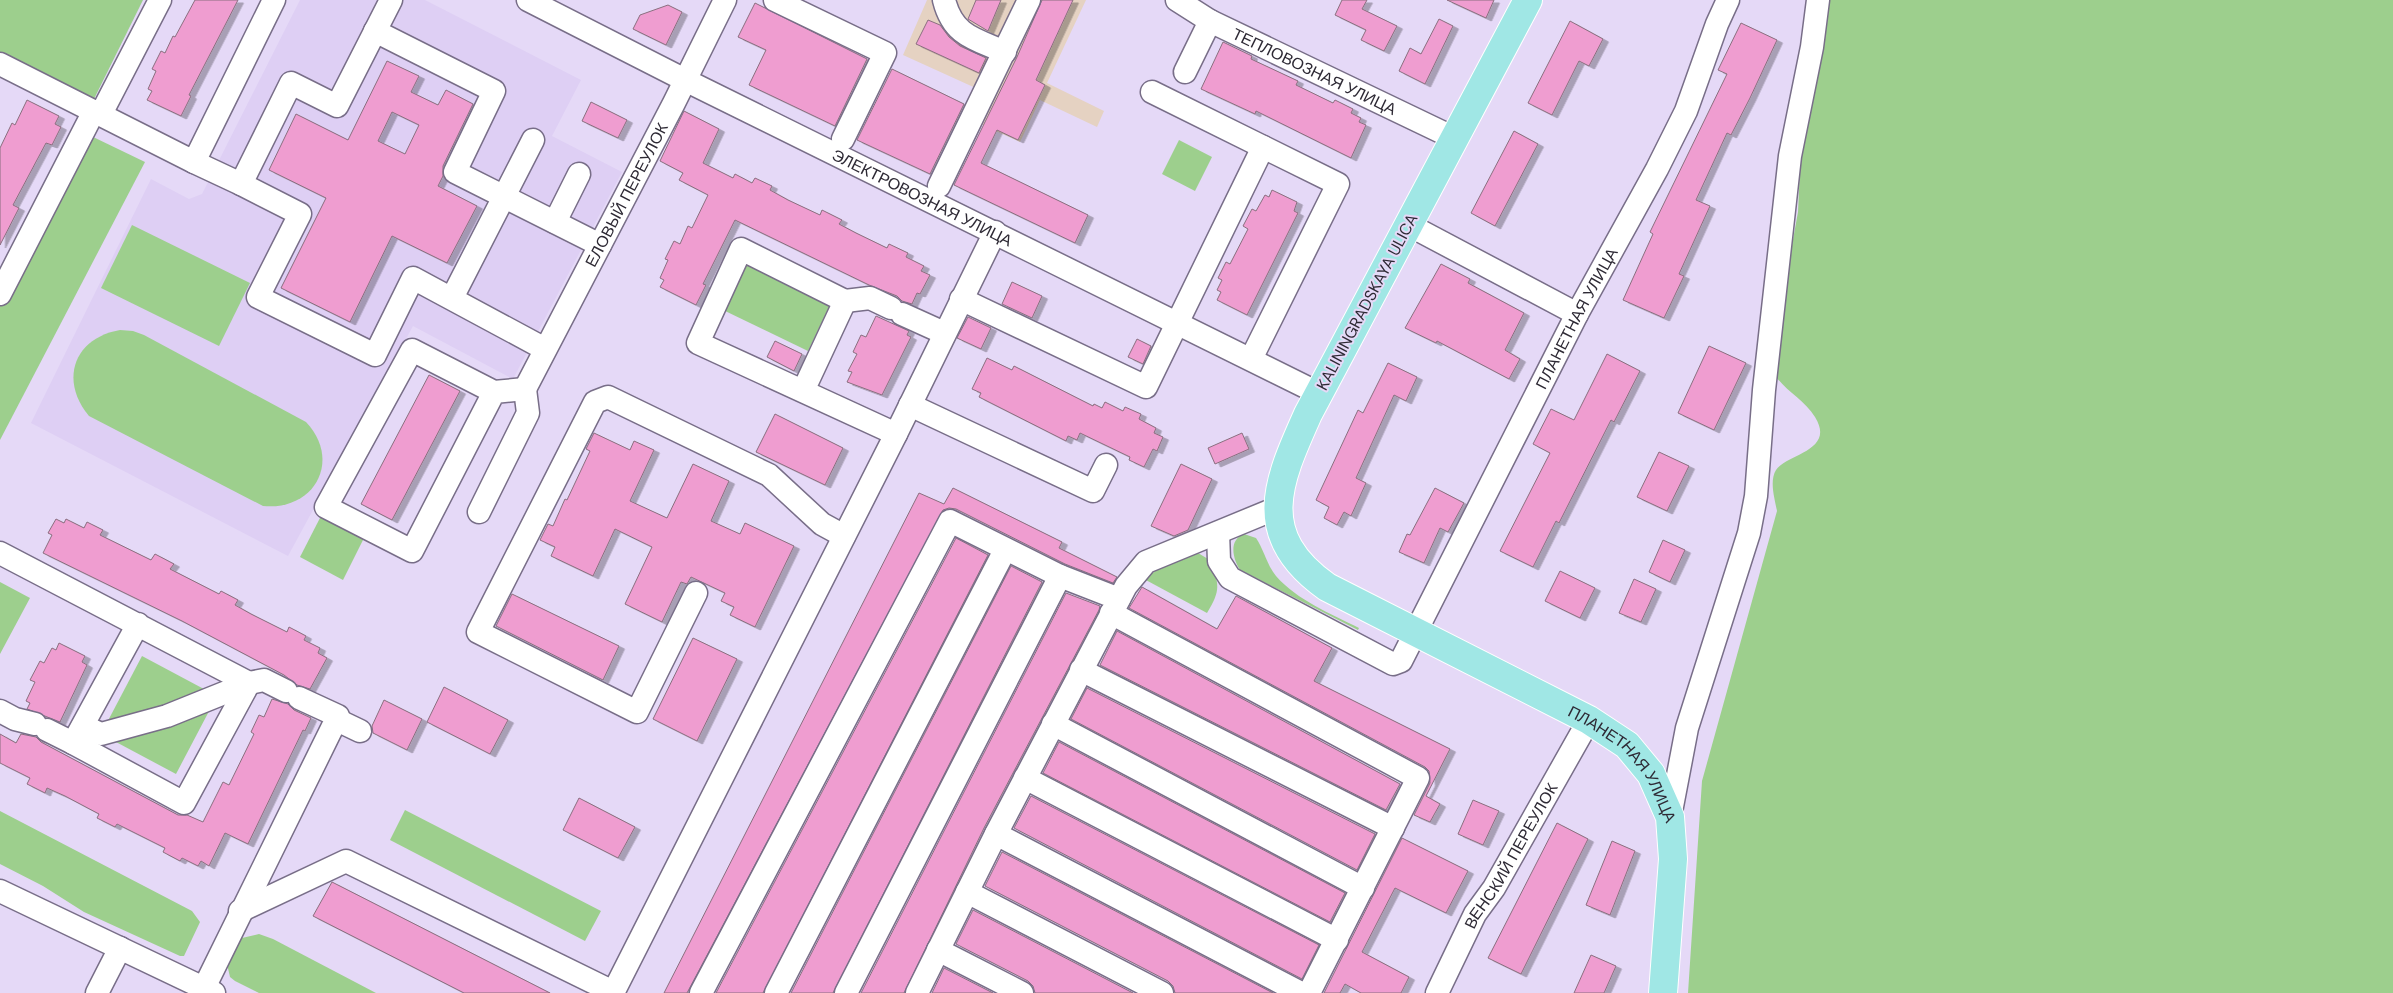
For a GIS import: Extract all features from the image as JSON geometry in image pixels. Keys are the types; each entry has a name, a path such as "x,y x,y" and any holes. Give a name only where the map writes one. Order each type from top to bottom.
{"main road":[{"name":"KALININGRADSKAYA ULICA","path":"1343,596 1316,579 1296,556 1282,532 1277,508 1279,487 1287,460 1318,392 1528,0"},
{"name":"ПЛАНЕТНАЯ УЛИЦА","path":"1343,596 1589,720 1627,745 1651,774 1670,816 1673,859 1663,993"}],"street":[{"path":"0,294 160,0"},
{"path":"194,162 274,0"},
{"path":"241,184 291,83 338,106 391,0"},
{"name":"ЭЛЕКТРОВОЗНАЯ УЛИЦА","path":"528,0 685,80 1318,392"},
{"name":"ЕЛОВЫЙ ПЕРЕУЛОК","path":"525,389 725,0"},
{"path":"775,0 885,53 843,139"},
{"path":"944,0 954,25 960,32 1005,52"},
{"path":"939,186 1029,0"},
{"name":"ТЕПЛОВОЗНАЯ УЛИЦА","path":"1177,0 1210,21 1454,138"},
{"name":"ПЛАНЕТНАЯ УЛИЦА","path":"1416,633 1577,314 1657,169 1686,111 1717,24 1728,0"},
{"path":"1670,816 1687,728 1749,533 1756,496 1764,390 1790,156 1812,47 1818,0"},
{"path":"1185,72 1210,21"},
{"path":"375,31 494,91 455,172 600,245"},
{"path":"1,67 98,113 300,214 258,297 375,355 413,278 545,349"},
{"path":"1152,92 1338,184 1251,360"},
{"path":"452,298 533,140"},
{"path":"961,299 1146,387 1264,147"},
{"path":"555,222 579,174"},
{"path":"1409,225 1577,314"},
{"path":"240,911 346,861 613,992 896,434 995,232"},
{"path":"896,434 698,343 741,248 846,300 870,298 944,333"},
{"path":"803,391 846,300"},
{"path":"479,512 528,414 525,389 494,392 412,350 326,507 412,551 494,392"},
{"path":"696,593 637,712 478,632 595,402 608,397 770,475 822,524 844,536"},
{"path":"910,405 1093,491 1106,464"},
{"path":"917,993 996,834 1115,606 1146,562 1277,508"},
{"path":"701,993 950,521 1115,606 1418,778 1309,993"},
{"path":"1218,532 1219,560 1230,578 1393,664 1401,661 1416,633"},
{"path":"776,993 1005,550"},
{"path":"0,553 249,683"},
{"path":"846,993 1060,576"},
{"path":"78,735 138,624"},
{"path":"1081,670 1394,828"},
{"path":"0,711 15,719 41,727 78,735 101,734 167,716 249,683 264,680 338,716 240,911 209,991 0,891"},
{"path":"78,735 184,803 249,683"},
{"path":"337,720 360,731"},
{"name":"ВЕНСКИЙ ПЕРЕУЛОК","path":"1437,993 1476,914 1494,888 1589,720"},
{"path":"1053,724 1363,888"},
{"path":"1025,778 1337,940"},
{"path":"996,834 1301,993"},
{"path":"967,892 1162,993"},
{"path":"97,993 120,948"},
{"path":"938,950 1022,993"}],"shaded area":[{"path":"300,0 425,0 581,80 552,136 622,172 513,379 413,326 288,556 31,423 151,179 189,199 202,194"},
{"path":"927,0 1086,0 1047,83 1104,111 1097,127 1040,100 1020,142 978,123 991,95 903,55"}],"green space":[{"path":"0,0 143,0 93,101 0,54"},
{"path":"1825,0 2393,0 2393,993 1688,993 1702,781 1777,511 1773,490 1774,474 1782,465 1808,450 1819,437 1820,428 1815,417 1782,384 1773,372 1780,311 1798,212 1802,125"},
{"path":"89,135 145,162 0,440 0,306"},
{"path":"1179,140 1212,157 1195,191 1162,174"},
{"path":"132,225 250,283 219,346 101,288"},
{"path":"744,262 831,303 808,351 721,309"},
{"path":"120,330 133,331 144,335 306,422 317,437 322,452 322,467 318,480 309,492 297,500 281,505 263,506 89,416 80,402 75,388 73,375 76,362 82,351 92,342 104,335"},
{"path":"321,516 364,538 343,580 300,557"},
{"path":"1244,534 1256,538 1273,572 1284,585 1315,606 1359,628 1358,630 1240,570 1235,561 1233,550 1236,541"},
{"path":"1198,553 1208,559 1217,581 1217,592 1207,613 1144,579 1170,563"},
{"path":"0,582 30,598 0,654"},
{"path":"142,656 217,696 176,774 101,734"},
{"path":"405,810 601,911 585,941 390,840"},
{"path":"0,811 192,911 200,922 184,956 180,956 84,912 43,886 0,864"},
{"path":"259,934 273,939 376,993 259,993 235,981 230,977 227,964 235,946 242,938"}],"building":[{"path":"195,0 238,0 189,95 191,96 181,116 147,100 152,91 148,89 156,71 152,69 161,51 165,53"},
{"path":"976,0 1001,0 988,31 968,19"},
{"path":"1042,0 1073,0 1036,80 1045,85 1018,140 997,130 981,163 1088,215 1075,243 954,185 1017,57"},
{"path":"1342,0 1367,0 1362,9 1397,26 1384,51 1361,40 1366,30 1335,15"},
{"path":"1447,0 1494,0 1486,18"},
{"path":"755,3 867,59 835,126 749,85 766,50 738,37"},
{"path":"668,5 682,12 666,45 633,29 640,15"},
{"path":"1439,19 1453,26 1425,84 1399,71 1410,48 1421,54"},
{"path":"928,20 940,25 949,37 960,46 986,58 979,73 916,44"},
{"path":"1570,21 1603,39 1589,66 1579,61 1552,115 1528,103"},
{"path":"1741,23 1777,40 1731,135 1727,133 1696,200 1710,206 1679,274 1684,276 1664,318 1623,300 1653,234 1650,232 1727,74 1718,70"},
{"path":"1223,42 1252,56 1251,59 1298,81 1296,85 1333,103 1335,100 1353,109 1351,113 1361,118 1359,122 1366,125 1351,158 1256,111 1255,114 1201,89"},
{"path":"387,61 419,76 411,92 438,105 446,90 473,104 443,166 443,176 438,186 477,206 447,263 392,236 350,322 281,288 326,198 269,170 296,114 348,140","holes":["392,112 419,125 405,154 378,141"]},
{"path":"892,69 964,104 930,174 857,140"},
{"path":"27,100 59,116 55,124 61,127 52,145 46,143 13,205 19,208 0,245 0,148 12,123 15,125"},
{"path":"591,102 627,120 618,138 582,121"},
{"path":"684,111 719,129 703,163 733,178 735,174 752,183 755,178 772,186 770,190 788,200 820,215 822,210 842,220 839,224 887,248 889,244 908,253 906,257 924,266 921,271 930,275 920,294 917,293 912,304 902,301 897,296 869,285 735,220 703,284 706,285 696,305 660,287 664,280 660,278 668,260 665,259 674,241 680,244 688,226 692,228 708,195 679,180 683,173 660,161"},
{"path":"1514,131 1538,144 1495,226 1471,213"},
{"path":"1272,190 1297,202 1294,211 1298,213 1247,315 1217,300 1221,292 1217,290 1222,280 1218,278 1226,262 1230,264 1248,229 1243,226 1252,209 1256,211 1265,195 1269,197"},
{"path":"1441,264 1470,279 1468,283 1524,313 1505,350 1520,359 1509,379 1437,341 1436,343 1405,328"},
{"path":"1012,282 1042,296 1032,318 1002,304"},
{"path":"876,316 909,331 907,335 911,337 882,395 847,382 852,372 848,371 857,354 853,352 861,335 866,337"},
{"path":"968,317 991,328 981,349 957,338"},
{"path":"1137,339 1151,346 1143,364 1128,357"},
{"path":"775,341 802,354 794,371 767,357"},
{"path":"1709,346 1746,363 1714,430 1678,413"},
{"path":"1607,354 1640,371 1614,422 1611,420 1559,523 1556,521 1533,567 1500,551 1550,453 1533,444 1551,409 1574,420"},
{"path":"987,358 1012,370 1014,366 1093,406 1094,404 1102,408 1105,402 1123,411 1125,407 1141,414 1139,419 1156,428 1154,433 1163,437 1157,451 1153,449 1144,467 1129,460 1130,457 1080,433 1077,440 1068,436 1066,441 979,397 981,393 972,389"},
{"path":"1388,363 1417,377 1406,401 1394,395 1356,478 1366,483 1351,516 1344,512 1337,525 1324,518 1329,507 1316,500 1358,410 1363,413"},
{"path":"429,375 460,391 392,520 361,504"},
{"path":"775,414 843,448 825,485 756,452"},
{"path":"594,433 630,450 634,441 654,450 630,501 667,518 693,464 729,481 711,521 740,534 745,523 794,546 755,627 730,615 734,607 721,601 725,593 691,577 687,584 681,582 662,622 625,604 652,547 615,529 593,576 551,556 555,547 540,540 548,524 553,526 565,499 567,500 590,451 586,449"},
{"path":"1242,433 1249,449 1215,464 1208,448"},
{"path":"1659,452 1689,466 1667,511 1637,497"},
{"path":"1181,464 1212,479 1188,530 1174,536 1151,526"},
{"path":"953,488 1062,542 1059,548 1117,577 1113,583 1065,564 956,509 949,508 943,510 687,993 664,993 919,493 944,504"},
{"path":"1435,488 1464,503 1448,532 1440,528 1424,563 1399,552 1407,534 1410,535"},
{"path":"56,519 64,523 66,519 84,528 87,522 103,530 100,535 151,560 155,554 174,564 170,569 219,594 221,591 238,600 235,605 251,614 287,632 289,627 306,636 304,640 320,648 318,653 327,658 310,689 297,685 284,675 182,621 43,553 52,535 48,533"},
{"path":"956,538 988,555 763,993 716,993"},
{"path":"1663,540 1685,550 1670,582 1649,572"},
{"path":"1011,566 1042,582 833,993 791,993"},
{"path":"1560,571 1595,588 1580,618 1545,601"},
{"path":"1634,579 1656,589 1641,622 1619,613"},
{"path":"1142,587 1217,629 1236,596 1332,648 1314,681 1450,749 1426,796 1440,804 1430,822 1414,815 1430,783 1429,771 1425,767 1129,608"},
{"path":"1066,593 1100,606 1099,610 984,828 904,993 861,993"},
{"path":"512,594 619,646 603,680 496,626"},
{"path":"1117,631 1400,784 1386,810 1100,665"},
{"path":"693,638 737,659 697,741 653,719"},
{"path":"59,643 85,656 82,662 87,665 60,722 27,709 30,703 26,701 35,682 30,680 40,661 44,663 52,648 56,650"},
{"path":"444,687 508,720 490,754 427,722"},
{"path":"1087,688 1375,834 1357,870 1071,719"},
{"path":"272,699 288,704 294,710 311,718 305,731 303,730 248,844 225,833 209,866 201,861 198,866 182,858 180,861 163,852 165,848 117,824 115,827 97,818 99,814 65,796 47,788 45,793 27,784 30,778 0,763 0,734 16,743 21,734 36,737 41,742 178,815 187,815 203,822 223,782 229,785 254,734 251,732 259,715 264,717"},
{"path":"384,700 422,719 407,750 373,733 372,726"},
{"path":"1059,742 1345,893 1330,922 1043,773"},
{"path":"1031,796 1319,945 1302,979 1014,828"},
{"path":"579,798 635,827 618,858 563,830"},
{"path":"1473,800 1499,811 1483,845 1458,834"},
{"path":"1557,823 1588,839 1521,974 1488,958"},
{"path":"1402,838 1468,871 1446,913 1395,888 1362,952 1409,977 1401,993 1361,993 1345,984 1340,993 1324,993"},
{"path":"1612,841 1635,851 1610,915 1586,905"},
{"path":"1002,852 1273,993 1175,993 1173,986 1168,981 985,886"},
{"path":"332,882 550,993 464,993 313,916"},
{"path":"973,910 1133,993 1035,993 1033,986 1028,981 956,944"},
{"path":"1591,955 1616,966 1604,993 1574,993"},
{"path":"944,968 993,993 932,993"}]}
